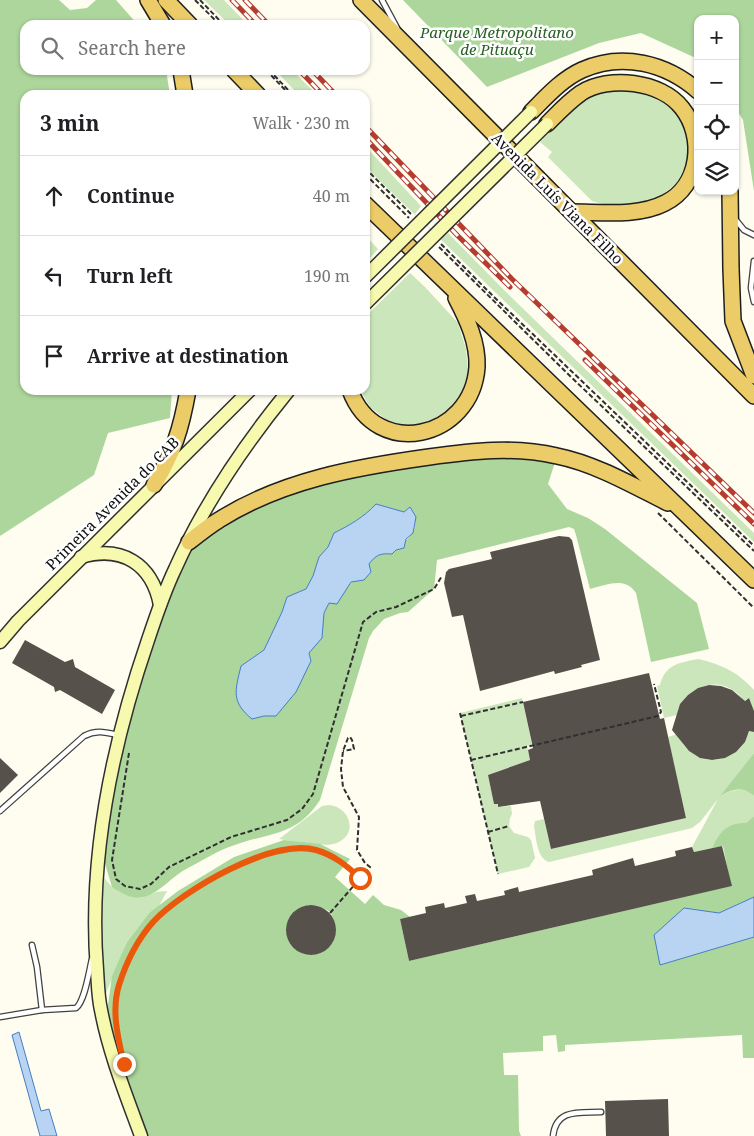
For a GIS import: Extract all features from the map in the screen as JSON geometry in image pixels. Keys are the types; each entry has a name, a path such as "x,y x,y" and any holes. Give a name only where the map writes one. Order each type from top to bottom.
{"highway":[{"path":"148,0 160,20"},
{"path":"166,0 185,20"},
{"name":"Avenida Luís Viana Filho","path":"362,0 754,396"},
{"path":"531,112 563,82 581,70 602,63 620,61 641,63 684,78 694,87"},
{"path":"182,75 185,90"},
{"path":"239,75 253,90"},
{"path":"547,124 582,93 597,86 618,83 638,84 655,89 681,108 691,124 696,140 696,161 690,177 681,193 665,204 622,213 572,212"},
{"path":"730,195 733,321 754,376"},
{"path":"370,209 754,580"},
{"path":"352,395 364,414 377,425 391,431 407,434 426,432 442,426 454,416 474,386 477,366 475,345 468,322 451,288"},
{"path":"154,485 169,459 178,438 187,395"},
{"path":"188,542 240,508 260,498 302,483 346,471 472,451 508,449 532,451 586,464 681,510"}],"main road":[{"path":"370,272 531,112"},
{"path":"370,299 547,124"},
{"name":"Primeira Avenida do CAB","path":"0,642 18,620 245,395"},
{"path":"141,1136 117,1071 100,1008 95,946 96,892 106,804 120,735 139,667 160,605 175,569 188,542 224,480 258,428 284,395"},
{"path":"81,557 94,553 108,553 120,555 133,561 152,580 160,605"}],"lane":[{"path":"382,0 407,47"},
{"path":"730,212 744,230 754,235"},
{"path":"754,261 751,288 754,302"},
{"path":"0,812 84,736 99,730 120,735"},
{"path":"32,945 42,1010"},
{"path":"0,1017 42,1010 76,1008 80,1004 95,946"},
{"path":"553,1136 554,1127 559,1119 566,1115 601,1112"}],"path":[{"path":"195,0 215,20"},
{"path":"200,0 219,20"},
{"path":"272,75 287,90"},
{"path":"370,173 414,218"},
{"path":"370,179 414,222"},
{"path":"435,243 570,376 754,551"},
{"path":"441,244 754,546"},
{"path":"657,512 754,608"},
{"path":"129,752 112,860 116,879 125,886 140,889 151,884 170,867 231,836 287,820 302,809 313,794 363,622 376,612 396,607 434,589 442,576"},
{"path":"470,760 658,716 660,712 654,684"},
{"path":"460,716 523,702"},
{"path":"460,712 498,874"},
{"path":"330,913 370,867 365,863 357,850 360,822 343,787 341,769 343,752 350,737 354,749 343,752"},
{"path":"488,832 509,826"},
{"path":"116,1017 118,986 136,946 153,922 180,899 212,878 259,857 295,848 315,850 326,854 338,860 360,878"}],"green space":[{"path":"0,0 59,0 70,10 87,8 96,0 116,0 134,20 20,20 20,75 167,75 169,90 20,90 20,395 172,395 170,418 108,433 94,475 0,536"},
{"path":"204,0 224,0 243,20 225,20"},
{"name":"Parque Metropolitano de Pituaçu","path":"403,0 754,0 754,191 743,120 739,114 739,15 694,15 694,57 641,33 599,43 487,87"},
{"path":"280,75 297,75 312,90 294,90"},
{"path":"622,89 648,93 670,104 685,120 690,143 688,165 677,183 658,198 634,206 609,206 592,201 548,157 552,152 540,142 575,105 594,94"},
{"path":"370,151 421,206 415,214 441,239 448,233 505,291 754,533 754,542 377,178 370,170"},
{"path":"370,240 378,249 370,258"},
{"path":"410,273 458,323 466,349 468,372 464,387 457,400 438,420 413,426 389,422 370,407 363,395 370,395 370,312"},
{"path":"557,456 548,484 567,509 588,518 605,529 697,603 709,649 651,662 636,593 632,588 621,583 590,589 574,529 569,527 437,560 434,589 408,612 384,619 369,638 320,800 311,812 301,821 281,832 232,846 215,853 182,871 150,895 140,898 131,897 112,887 100,847 120,735 189,542 260,498 421,458","holes":["376,504 404,512 410,507 414,515 415,522 412,534 392,554 382,553 375,556 345,590 329,603 324,613 323,623 309,653 311,662 276,716 252,719 241,666 264,650 287,597 306,589 313,576 319,557 328,547 334,533 367,513"]},
{"path":"699,659 729,670 742,678 754,690 754,711 749,698 744,701 736,692 716,685 697,689 682,704 677,715 664,718 657,686 660,685 662,678 670,668 680,663"},
{"path":"522,698 532,745 527,746 530,760 488,775 494,804 498,804 498,807 511,806 512,814 509,826 514,833 528,837 531,840 535,858 529,867 498,874 460,713"},
{"path":"749,731 754,732 754,753 721,795 738,790 750,793 754,796 754,816 746,823 734,825 725,830 717,838 712,848 694,852 692,847 718,799 700,822 692,828 549,862 542,857 536,841 535,821 544,819 551,849 686,818 668,737 677,734 685,746 694,754 704,759 714,760 724,758 734,752"},
{"path":"754,753 754,796 745,791 737,790 720,796"},
{"path":"322,806 336,807 347,816 350,828 344,839 337,843 325,845 279,839"},
{"path":"754,816 754,897 719,913 684,908 660,965 754,937 754,1058 743,1058 742,1035 565,1045 565,1051 558,1052 556,1035 543,1036 543,1051 503,1053 504,1075 518,1075 519,1131 521,1136 141,1136 107,1012 112,976 127,942 149,913 178,891 234,857 284,840 320,844 350,859 335,877 365,904 373,895 384,905 401,910 410,917 400,919 409,961 731,886 723,846 712,848 721,833 729,826 746,823","holes":["309,905 316,905 331,912 335,925 334,940 325,951 311,955 301,953 294,947 289,938 287,929 290,919 297,911"]},
{"path":"98,871 112,887 141,898 156,892 167,891 159,906 149,913 127,942 100,1008"}],"water":[{"path":"376,504 404,512 410,507 416,517 413,533 406,539 404,548 396,550 392,554 381,554 374,558 369,564 371,572 364,580 351,582 337,604 329,603 324,613 322,638 309,653 311,661 296,692 276,716 252,719 245,713 236,696 241,666 264,650 287,597 306,589 313,576 319,557 328,547 334,533 367,513"},
{"path":"754,897 754,937 660,965 654,935 684,908 719,913"},
{"path":"19,1032 41,1111 49,1109 57,1136 40,1136 12,1035"}],"building":[{"path":"559,536 569,537 572,540 600,660 555,674 554,671 480,691 463,615 452,617 444,583 446,572 449,569 492,559 490,552"},
{"path":"25,640 65,662 73,659 75,667 115,690 102,714 60,690 55,692 54,687 12,663"},
{"path":"649,673 660,719 664,718 686,818 551,849 540,801 498,807 498,804 494,804 488,775 530,760 528,750 533,748 523,702"},
{"path":"709,685 721,686 732,690 745,701 749,698 754,711 754,732 749,731 745,742 736,752 725,758 712,760 700,758 689,751 672,730 680,704 698,688"},
{"path":"0,758 18,775 0,793"},
{"path":"722,846 732,886 409,961 400,919 426,913 425,907 444,903 445,908 467,903 465,896 475,894 477,901 505,895 504,891 518,887 519,892 593,875 592,870 633,858 635,866 676,856 675,851 692,847 694,852"},
{"path":"311,905 325,909 332,916 336,930 332,944 325,951 311,955 297,951 290,944 286,930 290,916 297,909"},
{"path":"668,1099 669,1136 606,1136 605,1101"}],"railway":[{"path":"232,0 251,20"},
{"path":"245,0 264,20"},
{"path":"304,75 318,90"},
{"path":"317,75 331,90"},
{"path":"370,131 512,279 754,513"},
{"path":"370,143 458,236 510,287"},
{"path":"585,360 754,524"}],"route":[{"path":"124,1064 116,1026 118,986 136,946 153,922 180,899 221,873 259,857 295,848 306,848 326,854 338,860 360,878"}]}
